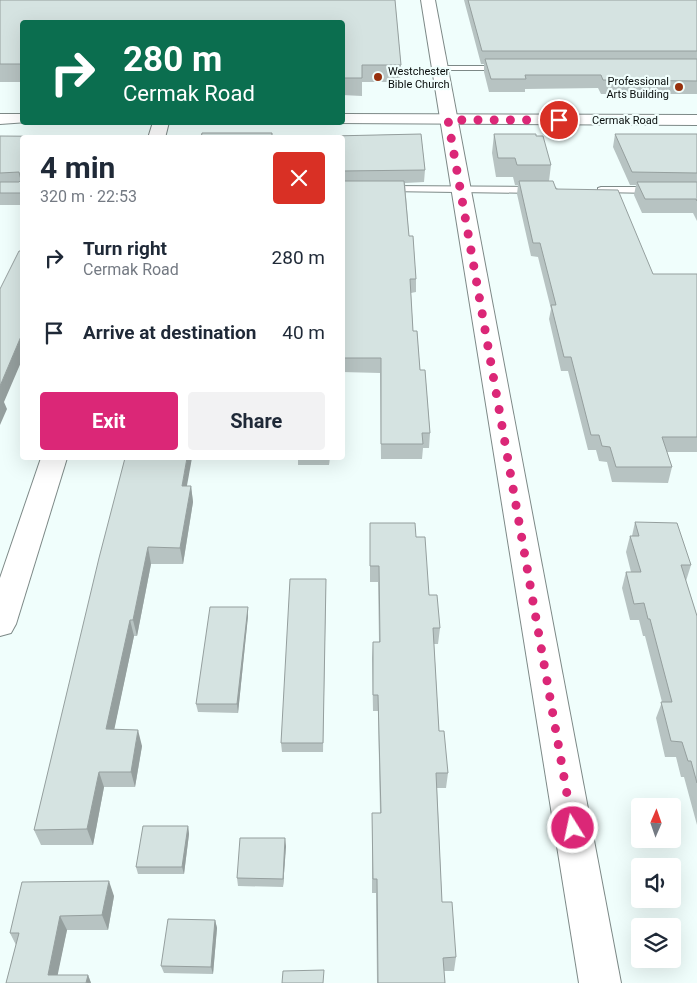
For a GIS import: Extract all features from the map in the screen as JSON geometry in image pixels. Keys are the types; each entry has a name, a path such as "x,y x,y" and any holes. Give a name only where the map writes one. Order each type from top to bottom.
{"street":[{"path":"428,0 600,983"},
{"path":"0,119 20,119"},
{"name":"Cermak Road","path":"345,119 697,120"},
{"path":"0,624 53,460"}],"lane":[{"path":"439,68 509,68"},
{"path":"380,189 551,190"},
{"path":"590,190 668,190"}],"building":[{"path":"0,0 395,0 401,65 362,65 362,78 345,78 345,20 20,20 20,64 0,64"},
{"path":"468,0 697,0 697,51 482,51"},
{"path":"485,59 697,59 697,81 603,80 601,75 525,75 526,79 491,79"},
{"path":"202,133 272,133 272,135 202,135"},
{"path":"421,134 425,170 345,171 345,136"},
{"path":"494,134 536,134 536,136 543,136 551,165 517,165 515,158 498,158"},
{"path":"615,134 697,134 697,173 632,172"},
{"path":"0,136 20,136 20,176 19,172 0,173"},
{"path":"345,181 404,181 409,236 413,236 416,279 410,279 413,331 417,331 420,370 425,370 430,433 422,433 423,444 381,444 381,358 345,358"},
{"path":"519,181 553,181 556,189 618,190 653,274 697,274 697,437 662,437 672,467 616,467 610,447 602,446 599,435 591,435 571,357 564,357 551,305 556,305 540,243 533,243"},
{"path":"0,182 19,182 20,193 0,193"},
{"path":"637,182 697,182 697,201 696,199 645,199"},
{"path":"20,251 20,339 0,386 0,289"},
{"path":"124,460 187,460 182,486 191,486 180,548 148,547 133,620 130,620 106,729 138,730 131,772 99,772 87,829 34,830"},
{"path":"635,522 677,523 691,565 681,565 697,616 697,783 691,761 688,761 682,742 671,741 661,702 672,702 650,619 648,619 644,603 634,604 626,572 641,572 630,536 639,536"},
{"path":"370,523 415,523 416,537 425,537 429,595 437,595 440,628 433,628 439,731 444,731 448,773 436,773 442,902 452,902 456,957 443,958 445,983 378,983 377,879 373,879 372,813 381,813 378,695 373,695 373,642 380,642 379,566 370,566"},
{"path":"290,579 326,579 323,743 281,743"},
{"path":"210,607 248,607 237,704 196,704"},
{"path":"143,826 188,826 182,867 136,867"},
{"path":"240,838 285,838 283,879 237,878"},
{"path":"109,881 102,915 60,916 48,975 88,975 86,983 6,983 19,933 10,933 22,882"},
{"path":"168,919 215,920 211,967 161,966"},
{"path":"324,970 323,983 282,983 283,971"}],"place":[{"name":"Westchester Bible Church","path":"378,77"},
{"name":"Professional Arts Building","path":"679,87"}],"route":[{"path":"559,120 448,120 573,828"}]}
